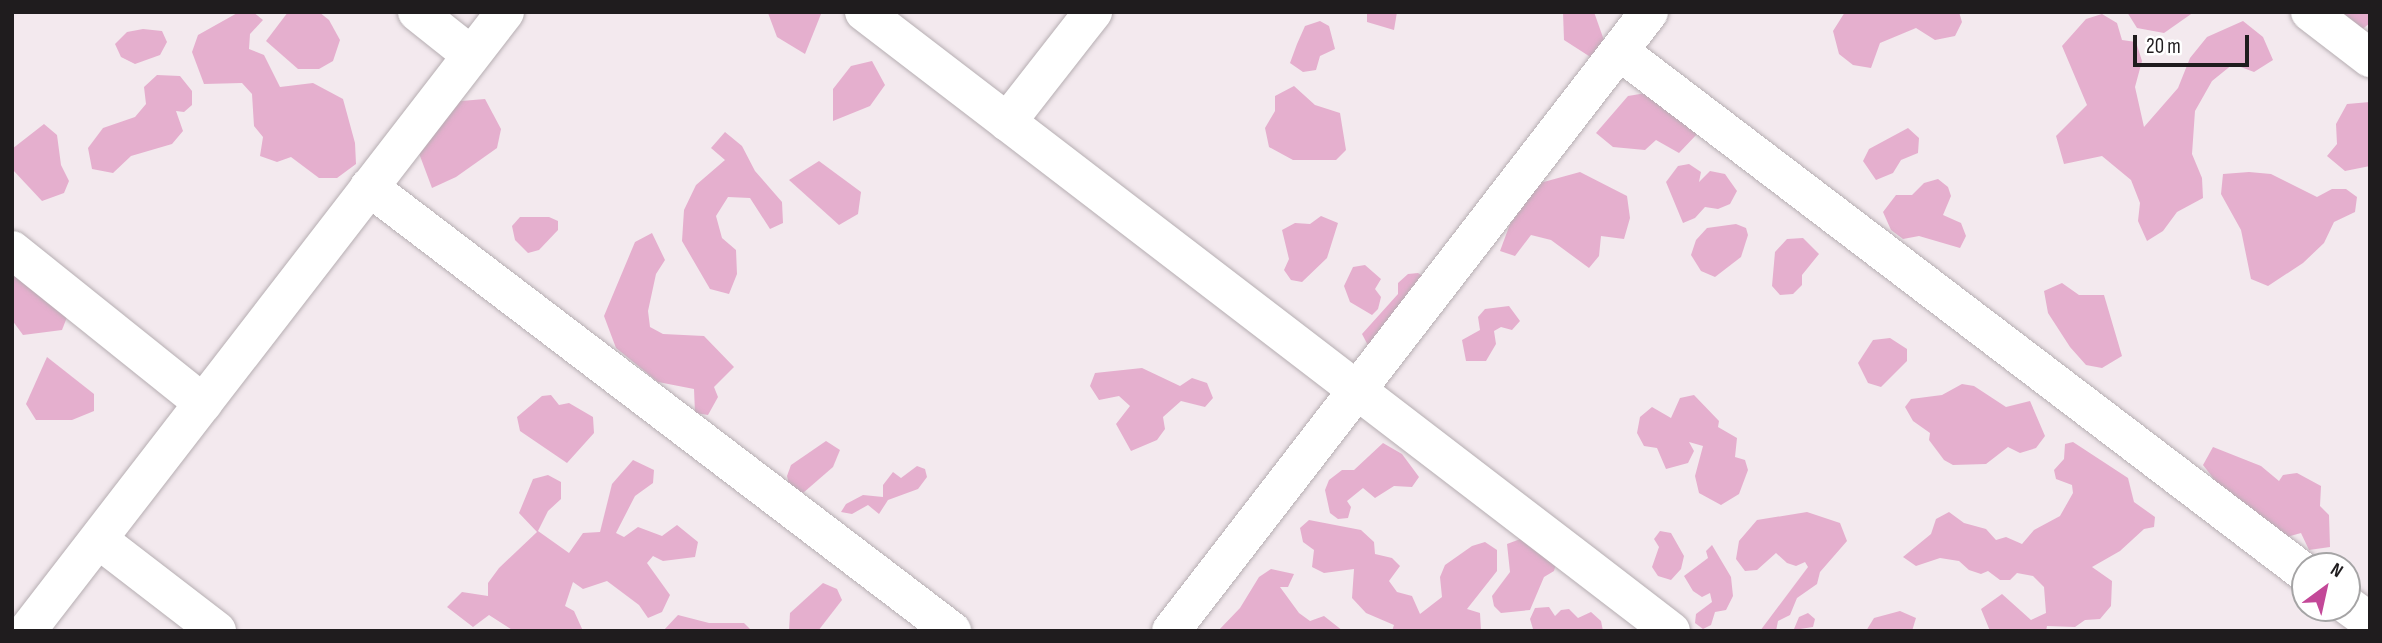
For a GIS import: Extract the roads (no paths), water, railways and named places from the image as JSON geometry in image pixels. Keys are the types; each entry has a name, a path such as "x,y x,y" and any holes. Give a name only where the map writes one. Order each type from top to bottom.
{"street":[{"path":"417,12 471,55"},
{"path":"27,631 505,12"},
{"path":"864,12 1671,631"},
{"path":"1007,121 1093,12"},
{"path":"1171,631 1649,12"},
{"path":"2310,12 2370,58"},
{"path":"1619,51 2291,562"},
{"path":"369,187 952,631"},
{"path":"12,250 203,403"},
{"path":"99,540 217,631"}]}
